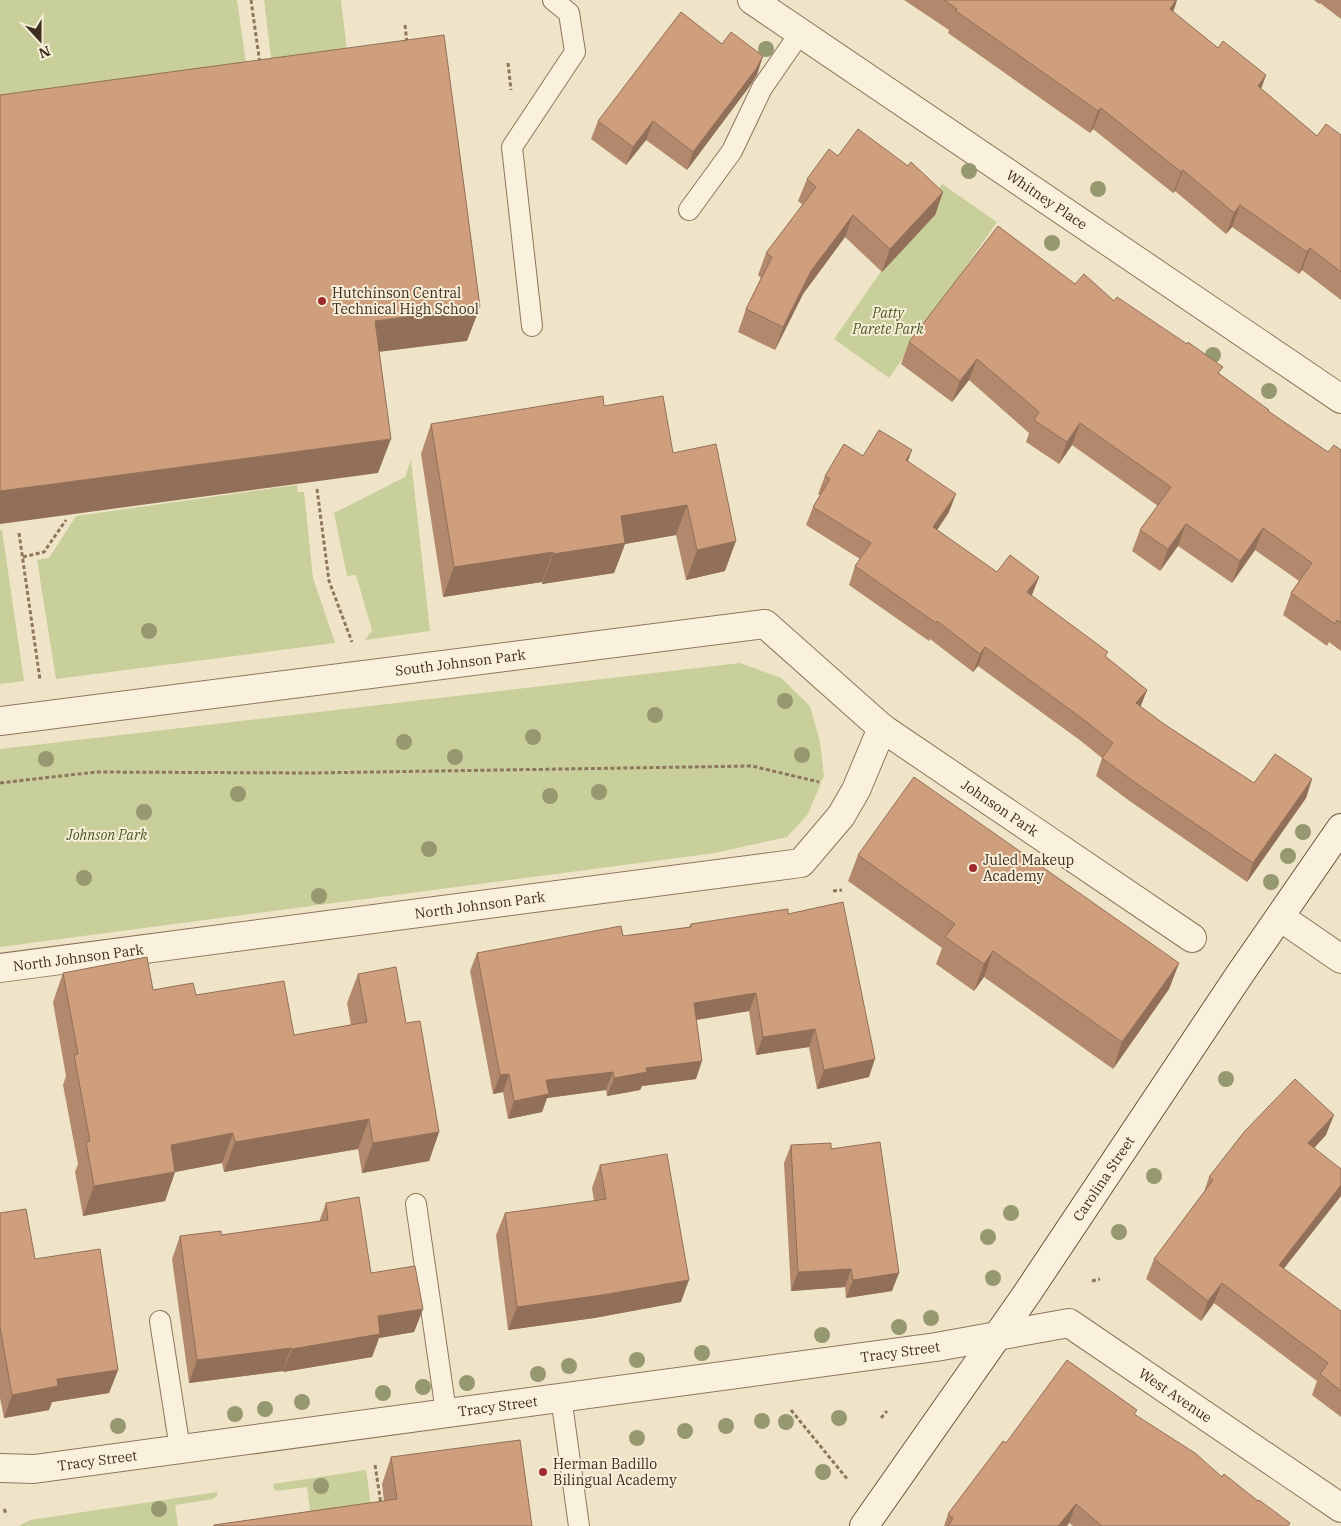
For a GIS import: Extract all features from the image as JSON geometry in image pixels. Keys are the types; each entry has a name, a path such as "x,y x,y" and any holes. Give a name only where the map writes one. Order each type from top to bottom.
{"street":[{"name":"Whitney Place","path":"752,0 1341,399"},
{"name":"South Johnson Park","path":"0,721 765,624 882,728"},
{"name":"Johnson Park","path":"882,728 1192,938"},
{"name":"North Johnson Park","path":"0,968 802,863 841,816 856,790 882,728"},
{"name":"Carolina Street","path":"864,1526 996,1337 1341,828"},
{"path":"1280,917 1341,959"},
{"name":"West Avenue","path":"996,1337 1069,1323 1341,1508"},
{"name":"Tracy Street","path":"0,1468 34,1469 936,1347 996,1337"}],"lane":[{"path":"532,326 512,147 575,52 569,13 553,0"},
{"path":"689,210 732,151 762,88 800,33"},
{"path":"416,1204 446,1412"},
{"path":"160,1321 180,1449"},
{"path":"561,1397 579,1526"}],"path":[{"path":"251,0 260,67"},
{"path":"405,25 408,51"},
{"path":"508,63 512,95"},
{"path":"317,489 329,581 352,643"},
{"path":"23,557 44,552 66,520"},
{"path":"19,533 40,681"},
{"path":"0,783 96,772 310,773 752,766 819,782"},
{"path":"833,891 842,890"},
{"path":"1092,1281 1100,1279"},
{"path":"791,1410 848,1480"},
{"path":"881,1418 888,1411"},
{"path":"375,1465 381,1509"},
{"path":"4,1510 7,1515"}],"green space":[{"path":"0,0 237,0 248,77 0,123"},
{"path":"264,0 341,0 350,75 273,73"},
{"name":"Patty Parete Park","path":"942,184 997,222 889,378 834,339"},
{"path":"411,460 430,631 365,640 372,630 356,575 347,576 334,513 405,477"},
{"path":"297,485 298,492 304,492 313,578 335,643 56,679 37,560 49,558 76,516"},
{"path":"0,530 2,530 24,681 0,684"},
{"name":"Johnson Park","path":"740,663 781,678 810,706 820,742 824,776 808,814 787,837 715,853 0,947 0,749"},
{"path":"366,1470 374,1526 312,1526 307,1487 277,1491 274,1489 273,1484"},
{"path":"217,1492 217,1496 213,1499 175,1505 178,1526 19,1526 30,1520"}],"building":[{"path":"944,0 1176,0 1170,9 1218,48 1223,41 1266,75 1258,86 1317,136 1326,124 1341,135 1341,272 1310,248 1307,252 1240,205 1234,213 1183,170 1181,172 1101,108 1098,111 956,11 957,9"},
{"path":"681,12 722,44 731,32 763,56 756,69 693,152 653,121 633,147 598,121"},
{"path":"444,35 480,307 375,321 391,439 0,491 0,95"},
{"path":"858,129 908,166 911,162 943,192 890,249 853,215 811,271 783,327 746,309 772,257 766,253 816,187 807,179 829,149 838,156"},
{"path":"998,226 1075,284 1084,274 1114,301 1117,297 1187,344 1188,342 1223,367 1218,373 1268,411 1328,452 1334,445 1341,450 1341,623 1337,620 1335,624 1291,593 1312,563 1263,528 1240,561 1186,524 1168,549 1140,530 1171,487 1080,423 1067,442 1034,420 1039,412 977,359 960,381 909,342"},
{"path":"603,396 604,406 663,396 673,453 716,444 736,541 697,550 687,505 621,516 625,543 454,567 431,424"},
{"path":"879,430 912,450 906,460 956,494 933,527 997,572 1010,555 1039,577 1027,592 1108,652 1105,656 1147,690 1136,703 1164,724 1254,783 1275,754 1312,779 1253,863 1102,758 1113,743 1088,723 985,647 980,654 937,621 936,623 855,566 871,543 813,507 830,479 825,476 844,444 863,456"},
{"path":"914,777 1179,963 1122,1042 993,951 984,964 945,937 955,924 858,855"},
{"path":"843,902 875,1059 824,1070 815,1029 763,1037 756,993 694,1003 702,1061 646,1068 647,1072 614,1078 613,1072 546,1080 549,1094 514,1101 509,1074 500,1075 477,953 621,926 623,936 691,927 691,924 788,909 788,914"},
{"path":"147,957 153,990 193,983 196,995 284,981 294,1035 367,1022 358,974 396,967 406,1023 420,1021 439,1132 373,1143 369,1119 235,1142 233,1133 171,1145 175,1172 94,1186 86,1142 90,1141 74,1055 78,1054 63,973"},
{"path":"1295,1079 1334,1115 1308,1143 1341,1169 1341,1185 1279,1265 1341,1311 1341,1391 1320,1374 1328,1363 1222,1283 1208,1301 1154,1259 1213,1180 1209,1177 1244,1132"},
{"path":"880,1142 899,1273 853,1280 851,1269 798,1272 791,1145 831,1143 831,1149"},
{"path":"667,1154 689,1280 517,1307 505,1213 606,1199 600,1165"},
{"path":"359,1197 371,1273 415,1266 423,1309 378,1316 380,1334 292,1349 197,1360 180,1236 221,1231 221,1235 328,1220 326,1203"},
{"path":"26,1209 35,1259 100,1249 118,1370 57,1379 58,1386 12,1395 0,1327 0,1213"},
{"path":"1067,1360 1137,1410 1134,1414 1195,1453 1222,1477 1224,1474 1290,1523 1288,1526 1102,1526 1076,1504 1058,1526 948,1526 953,1518 948,1514 1003,1441 1006,1443"},
{"path":"520,1440 532,1526 214,1526 397,1499 391,1457"}],"place":[{"name":"Hutchinson Central Technical High School","path":"322,301"},
{"name":"Juled Makeup Academy","path":"973,868"},
{"name":"Herman Badillo Bilingual Academy","path":"543,1472"}]}
